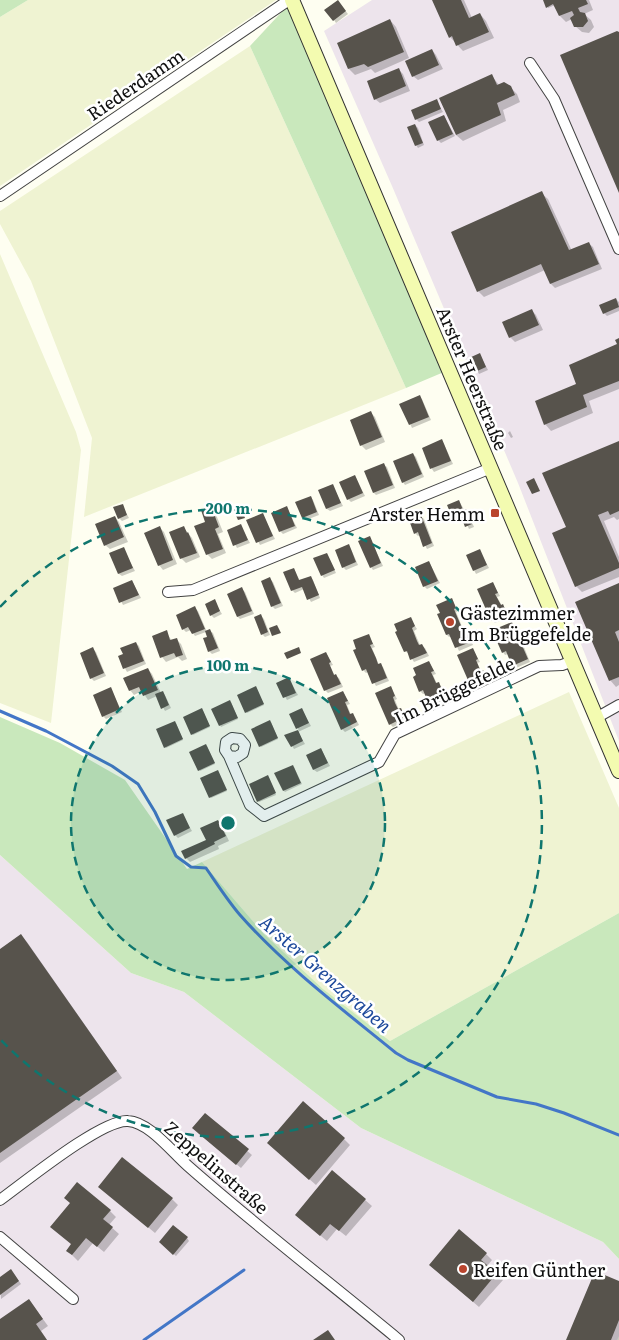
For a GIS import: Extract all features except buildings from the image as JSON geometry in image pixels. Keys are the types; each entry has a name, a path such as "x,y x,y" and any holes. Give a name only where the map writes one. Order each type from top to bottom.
{"street":[{"name":"Riederdamm","path":"0,196 290,0"},
{"name":"Arster Heerstraße","path":"290,0 619,771"},
{"path":"530,63 554,99 619,249"},
{"path":"168,592 193,590 491,468"},
{"name":"Im Brüggefelde","path":"229,756 250,805 264,816 379,762 395,734 540,666 562,665 573,661"},
{"path":"596,718 619,705"},
{"name":"Zeppelinstraße","path":"0,1200 96,1131 115,1122 128,1120 138,1123 148,1129 187,1165 399,1340"},
{"path":"0,1237 73,1299"}],"shaded area":[{"path":"372,0 619,0 619,741 518,483 324,31"},
{"path":"0,855 131,973 184,992 361,1128 603,1242 619,1259 619,1336 617,1340 0,1340"}],"green space":[{"path":"0,0 28,0 0,17"},
{"path":"28,0 276,0 0,186 0,17"},
{"path":"289,4 444,372 406,388 250,46"},
{"path":"250,46 406,388 84,517 92,438 31,281 0,224 0,211"},
{"path":"0,254 76,432 81,450 51,723 0,703"},
{"path":"569,692 619,808 619,913 390,1041 326,992 264,934 202,862"},
{"path":"0,717 60,743 125,780 187,869 202,862 264,934 323,989 390,1041 619,913 619,1259 603,1242 361,1128 184,992 131,973 0,855"}],"waterway":[{"name":"Arster Grenzgraben","path":"0,711 46,731 112,766 138,784 155,812 176,856 191,867 206,868 240,915 276,952 315,987 396,1053 408,1060 497,1097 536,1104 619,1135"},
{"path":"144,1340 244,1270"}],"place":[{"name":"Arster Hemm","path":"495,513"},
{"name":"Gästezimmer Im Brüggefelde","path":"450,622"},
{"name":"Reifen Günther","path":"463,1269"}]}
